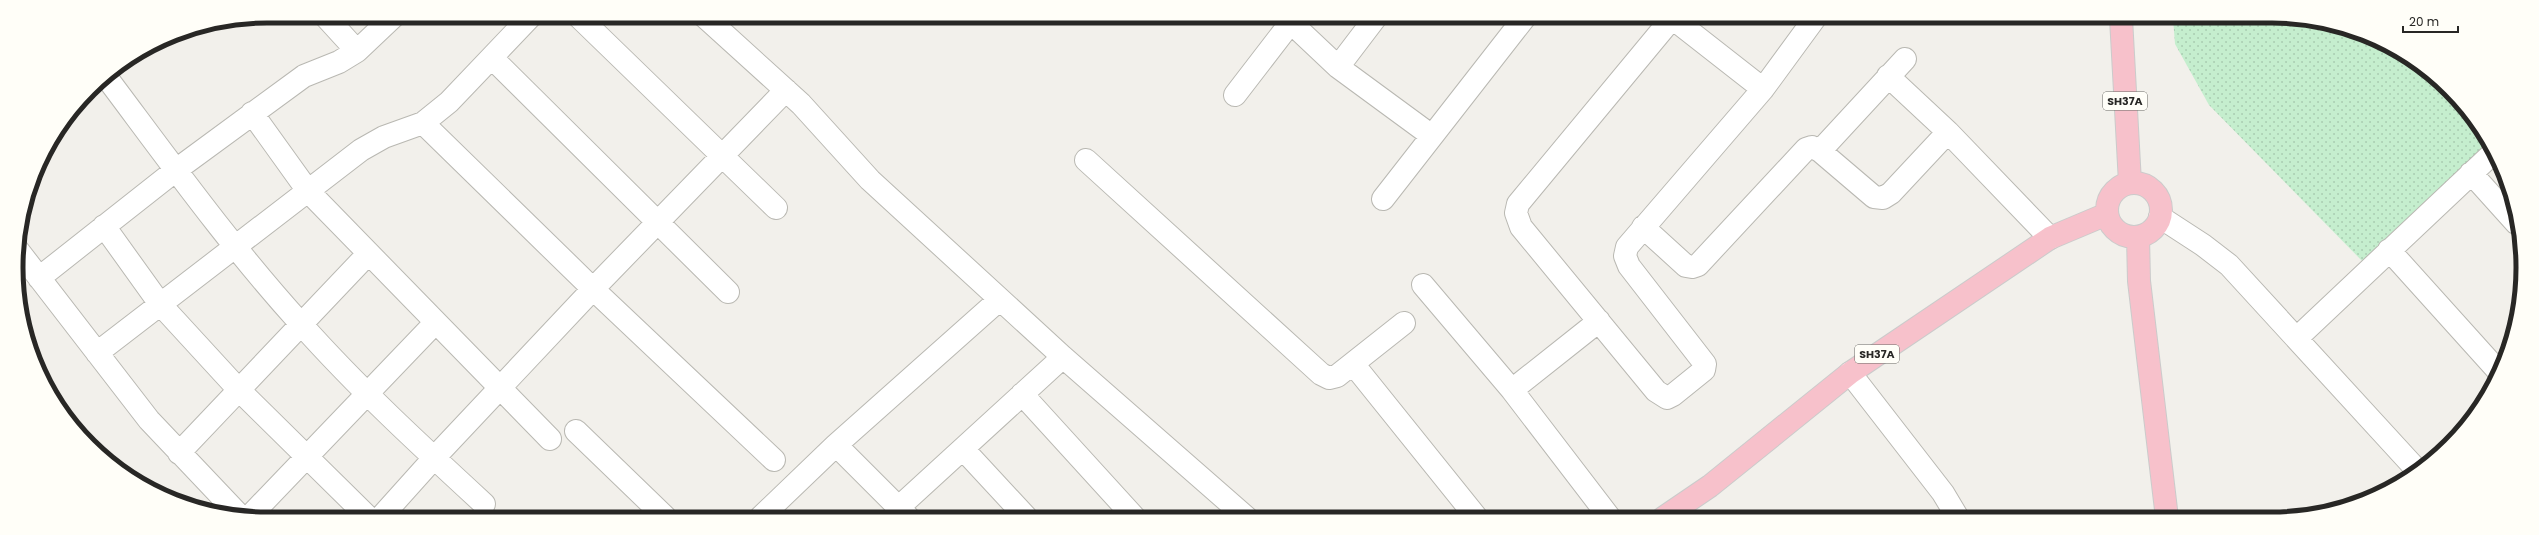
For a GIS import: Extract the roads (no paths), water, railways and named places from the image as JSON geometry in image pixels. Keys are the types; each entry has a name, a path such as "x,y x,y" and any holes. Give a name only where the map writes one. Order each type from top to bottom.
{"main road":[{"name":"SH37A","path":"2121,23 2130,183"},
{"path":"2130,183 2141,184 2150,188 2157,196 2161,206 2160,217 2156,226 2148,233 2138,237 2127,236 2118,232 2110,224 2107,214 2108,204 2112,194 2120,187 2130,183"},
{"name":"SH37A","path":"1672,512 1710,486 1850,373 2050,238 2107,214"},
{"path":"2138,237 2139,281 2166,512"}],"street":[{"path":"331,23 357,51"},
{"path":"39,278 176,170 252,113 304,76 340,62 357,51 387,23"},
{"path":"97,353 361,150 384,137 424,122 449,102 524,23"},
{"path":"585,23 776,208"},
{"path":"712,23 786,90 870,180 999,300 1062,357 1240,512"},
{"path":"1235,95 1287,23"},
{"path":"1294,23 1338,67 1432,136"},
{"path":"1338,67 1371,23"},
{"path":"1383,200 1520,23"},
{"path":"1668,23 1518,204 1516,213 1521,227 1661,395 1667,398 1673,396 1704,370 1705,364 1703,359 1629,266 1625,256 1627,247 1763,89 1811,23"},
{"path":"1678,23 1763,89"},
{"path":"492,58 728,292"},
{"path":"1820,151 1888,76 1905,60"},
{"path":"1888,76 1948,132 2050,238"},
{"path":"110,81 235,247 301,325 434,458 484,504"},
{"path":"385,512 434,458 593,289 721,155 786,90"},
{"path":"252,113 308,191 435,323 550,439"},
{"path":"424,122 593,289 774,460"},
{"path":"1643,227 1686,266 1692,267 1698,264 1806,149 1812,147 1820,151 1874,197 1883,198 1891,193 1948,132"},
{"path":"2297,338 2489,156"},
{"path":"1086,160 1321,374 1329,378 1337,376 1354,365 1404,323"},
{"path":"2471,173 2510,217"},
{"path":"2160,217 2204,245 2229,265 2413,466"},
{"path":"104,226 160,304 239,390 363,512"},
{"path":"2389,250 2495,367"},
{"path":"179,453 368,254"},
{"path":"24,257 149,420 234,510"},
{"path":"1424,284 1512,390 1605,512"},
{"path":"766,512 836,445 999,300"},
{"path":"1512,390 1599,321"},
{"path":"255,511 435,323"},
{"path":"836,445 904,512 963,449 1062,357"},
{"path":"1354,365 1472,512"},
{"path":"1850,373 1943,493 1954,512"},
{"path":"1022,394 1130,512"},
{"path":"576,431 660,512"},
{"path":"963,449 1021,512"}]}
